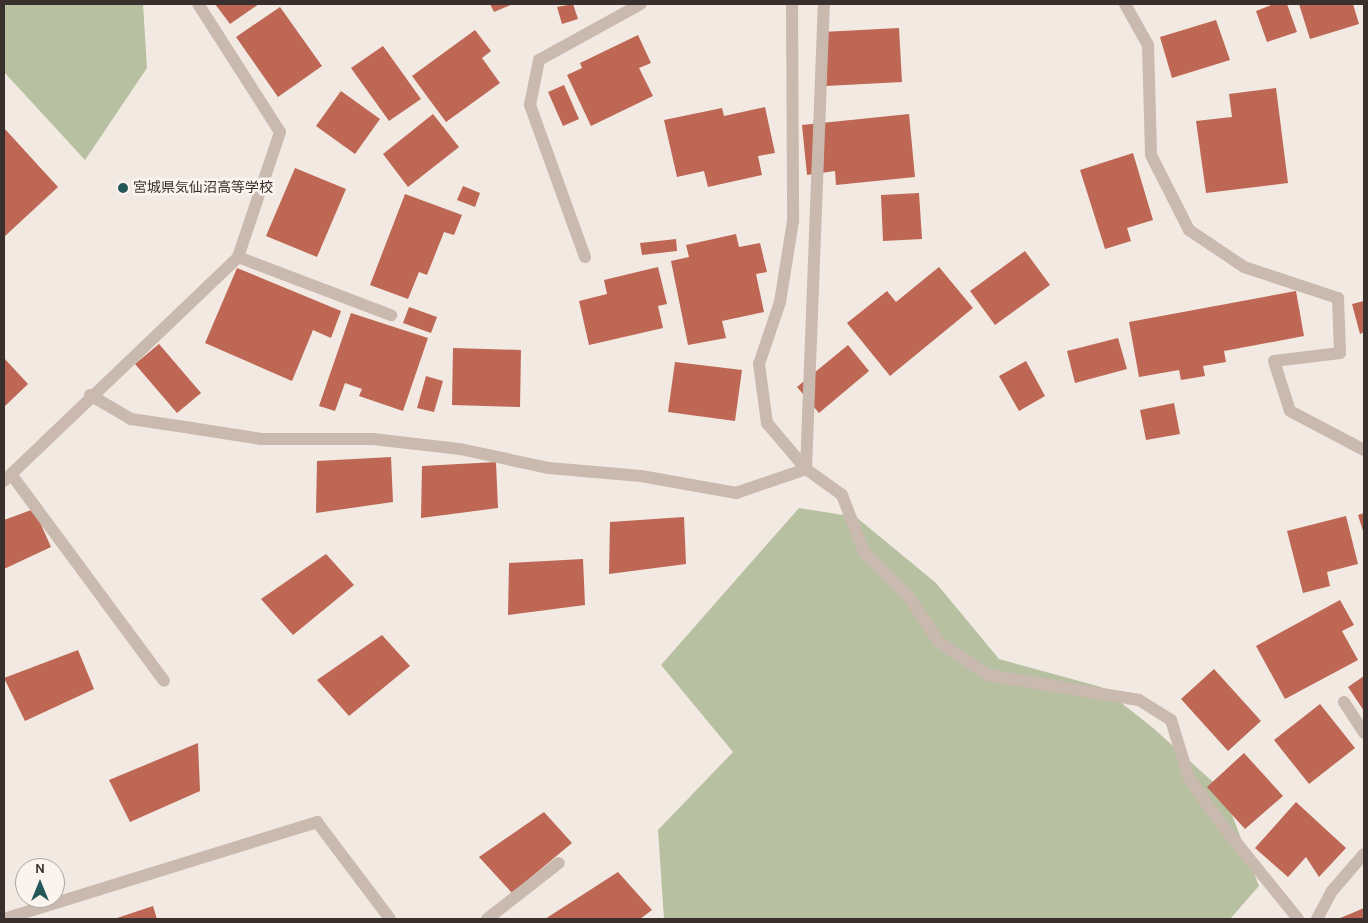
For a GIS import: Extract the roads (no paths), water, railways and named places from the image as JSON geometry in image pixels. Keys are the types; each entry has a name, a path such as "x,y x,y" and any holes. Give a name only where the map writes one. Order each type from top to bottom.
{"street":[{"path":"164,681 7,477 90,395 238,257 280,132 198,4"},
{"path":"585,257 530,106 539,60 641,4"},
{"path":"792,4 793,221 780,302 759,364 767,423 806,469 842,495 864,552 909,597 939,642 988,675 1139,700 1171,720 1189,778 1219,821 1298,919"},
{"path":"806,469 824,4"},
{"path":"1125,4 1148,45 1151,155 1189,230 1244,267 1338,298 1340,353 1274,361 1290,412 1364,450"},
{"path":"238,257 391,315"},
{"path":"90,395 132,419 261,439 373,439 460,449 549,468 641,476 736,492 806,469"},
{"path":"1344,702 1364,733"},
{"path":"6,916 318,822 390,919"},
{"path":"1317,919 1332,891 1364,854"},
{"path":"486,919 559,863"}],"place":[{"name":"宮城県気仙沼高等学校","path":"123,188"}]}
